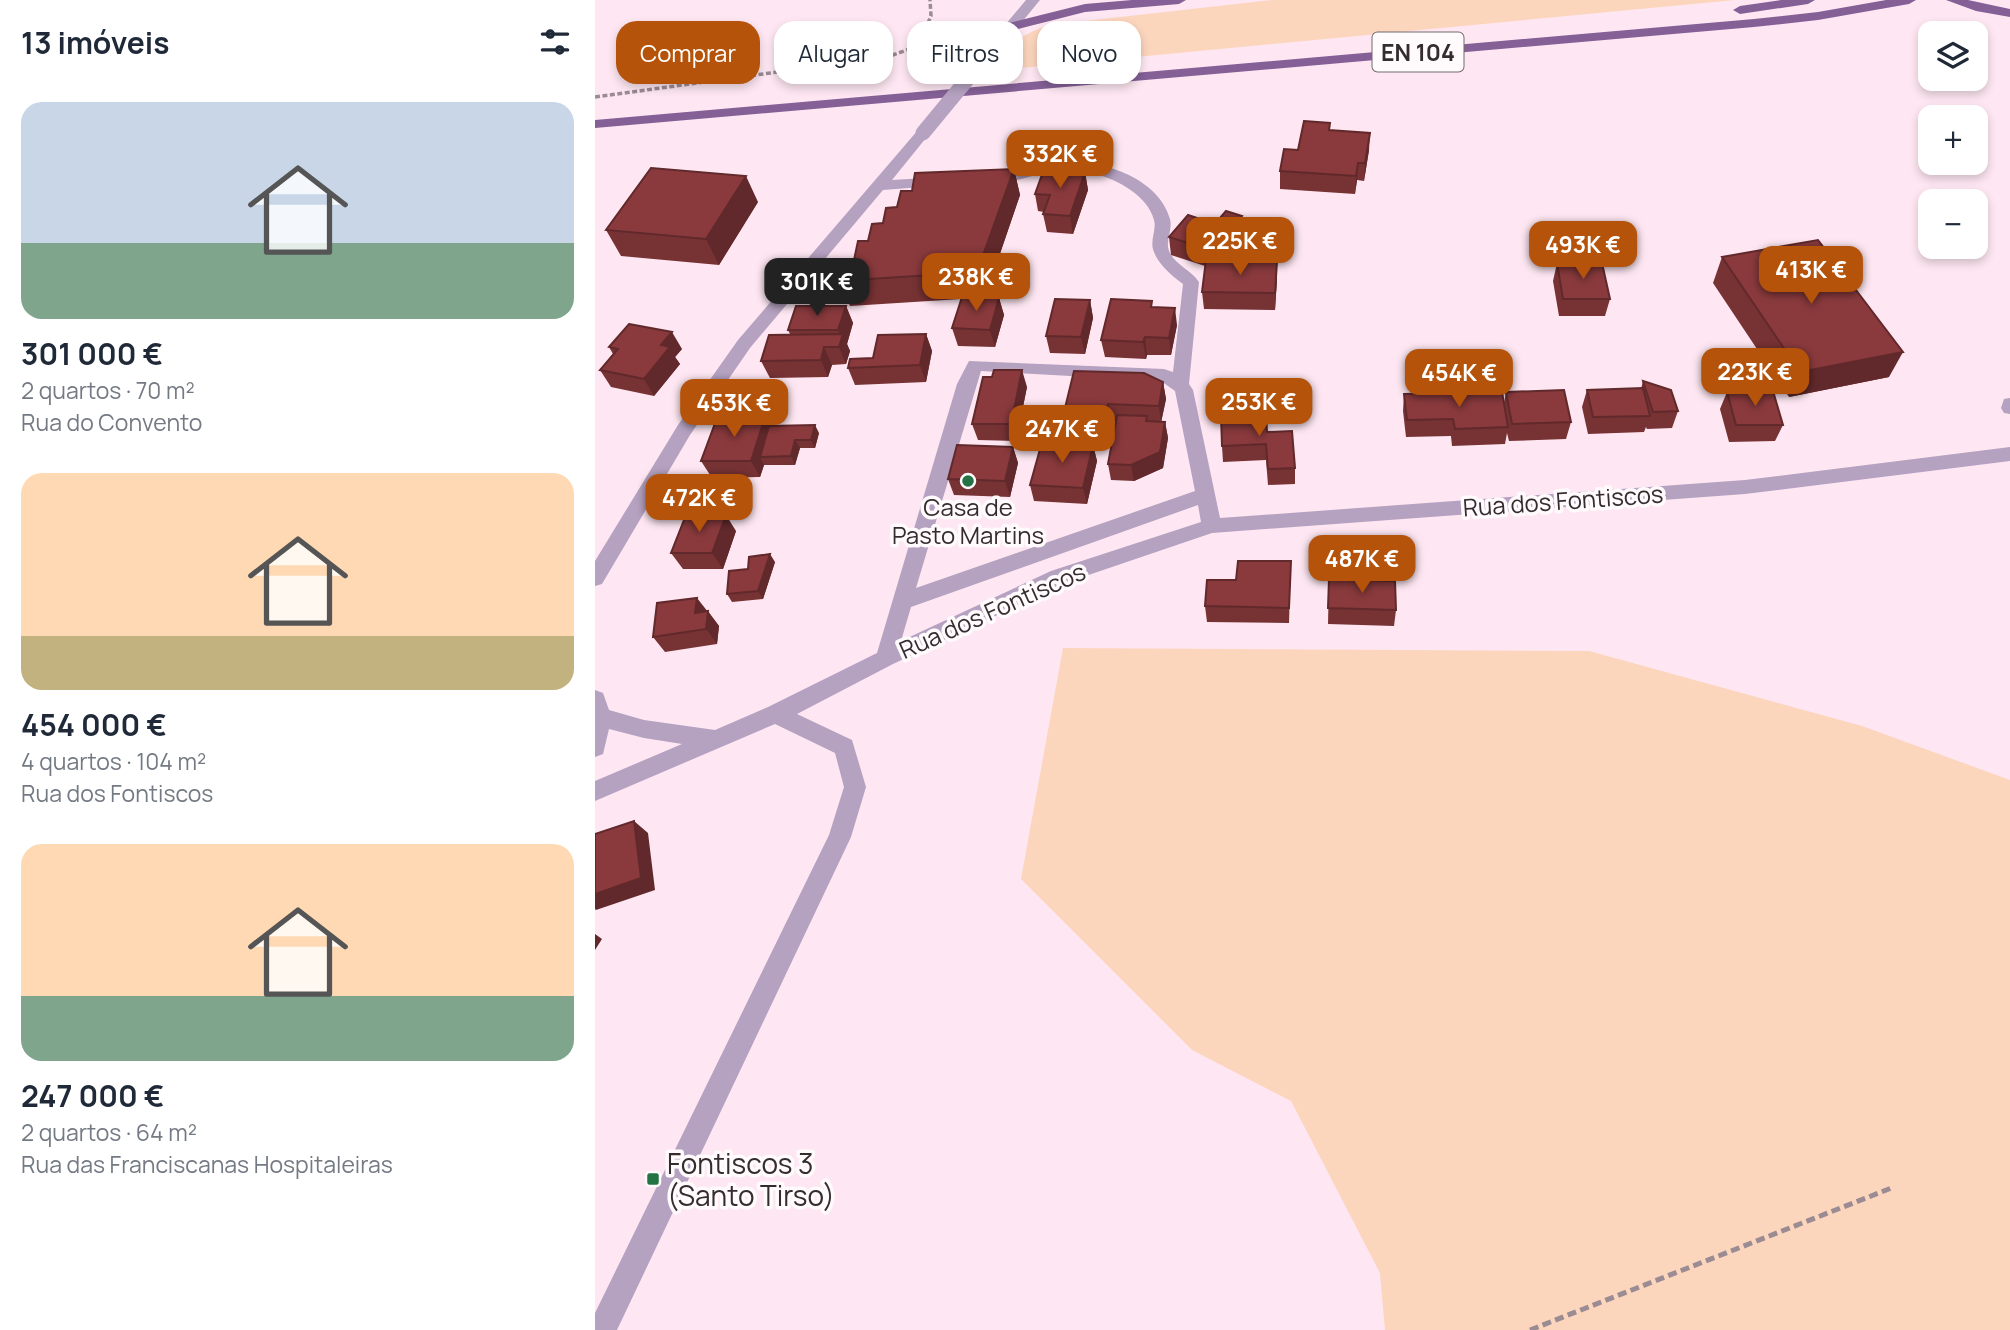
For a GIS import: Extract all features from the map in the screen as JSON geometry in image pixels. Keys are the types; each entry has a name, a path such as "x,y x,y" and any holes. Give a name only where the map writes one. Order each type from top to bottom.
{"main road":[{"path":"1067,0 1085,8"},
{"path":"1023,24 1085,8 1179,0"},
{"name":"EN 104","path":"1349,57 1808,0"},
{"name":"EN 104","path":"595,124 1754,23 1818,16 1909,0"},
{"path":"1946,0 2010,13"}],"street":[{"path":"1015,21 1033,0"},
{"path":"595,578 684,430 744,344 963,84"},
{"path":"878,185 995,179 1059,165 1090,167 1115,175 1148,196 1162,220 1160,248 1168,262 1191,282 1180,385"},
{"path":"886,657 966,384 975,365 1164,375 1180,385 1184,390 1212,526"},
{"name":"Rua dos Fontiscos","path":"595,791 776,714 886,657 1058,577 1212,526 1745,487 2010,454"},
{"path":"904,601 1205,495"},
{"path":"595,747 597,708 644,729 713,739"},
{"path":"602,1330 840,837 855,787 843,747 776,714"}],"path":[{"path":"595,97 887,57 918,46 931,16 930,0"},
{"path":"1530,1330 1894,1187"}],"shaded area":[{"path":"1272,0 1735,0 1141,57 1141,21 1085,21"},
{"path":"1037,30 1037,67 1023,68 1023,37"},
{"path":"1063,648 1589,651 1862,726 2010,780 2010,1330 1385,1330 1380,1273 1291,1101 1192,1050 1021,879"}],"building":[{"path":"1304,121 1330,123 1329,130 1370,133 1365,163 1358,163 1356,176 1280,171 1284,149 1298,150"},
{"path":"651,168 746,176 706,239 606,230"},
{"path":"1014,169 977,272 839,281 843,261 854,260 858,241 868,241 872,224 883,223 886,208 897,207 901,191 912,191 915,173"},
{"path":"1044,169 1085,172 1070,216 1043,214 1050,195 1035,194"},
{"path":"1226,211 1242,216 1214,251 1169,237 1188,215 1215,224"},
{"path":"1818,240 1903,352 1800,372 1722,257"},
{"path":"1206,260 1277,261 1275,293 1202,292"},
{"path":"1557,263 1602,263 1610,299 1563,299"},
{"path":"962,297 999,298 990,330 952,328"},
{"path":"1055,299 1090,300 1081,337 1046,336"},
{"path":"1111,299 1152,301 1151,307 1175,308 1169,338 1145,337 1143,342 1101,340"},
{"path":"796,306 846,306 838,330 788,330"},
{"path":"629,324 672,332 661,345 670,347 644,379 600,370 618,349 609,347"},
{"path":"843,334 839,347 824,347 821,360 761,361 769,335"},
{"path":"926,334 920,365 848,368 850,359 873,358 878,335"},
{"path":"994,370 1022,370 1011,424 972,424 983,377 992,377"},
{"path":"1074,371 1144,373 1163,382 1159,406 1108,404 1107,410 1065,408"},
{"path":"1500,378 1502,392 1446,393 1444,379"},
{"path":"1643,381 1671,390 1678,411 1653,412"},
{"path":"1643,388 1650,416 1593,417 1587,390"},
{"path":"1564,390 1571,422 1512,424 1506,392"},
{"path":"1773,391 1783,425 1736,425 1727,392"},
{"path":"1502,392 1508,427 1455,429 1453,419 1407,420 1404,394"},
{"path":"1266,413 1267,432 1292,431 1295,468 1268,469 1266,444 1222,446 1221,415"},
{"path":"1117,415 1147,416 1146,421 1165,422 1160,452 1131,465 1108,464"},
{"path":"765,417 751,461 701,461 717,418"},
{"path":"815,425 811,440 795,440 791,456 760,457 769,426"},
{"path":"1042,442 1093,445 1083,488 1030,485"},
{"path":"957,445 1013,447 1005,481 948,479"},
{"path":"686,515 726,515 712,553 671,553"},
{"path":"770,554 758,591 727,594 729,571 748,569 749,557"},
{"path":"1238,561 1291,561 1289,608 1205,606 1207,580 1236,580"},
{"path":"1329,579 1395,581 1396,610 1328,608"},
{"path":"697,598 695,613 708,611 706,629 653,637 657,603"},
{"path":"634,821 641,878 595,894 595,834"}],"place":[{"name":"Casa de Pasto Martins","path":"968,481"},
{"name":"Fontiscos 3 (Santo Tirso)","path":"653,1179"}]}
